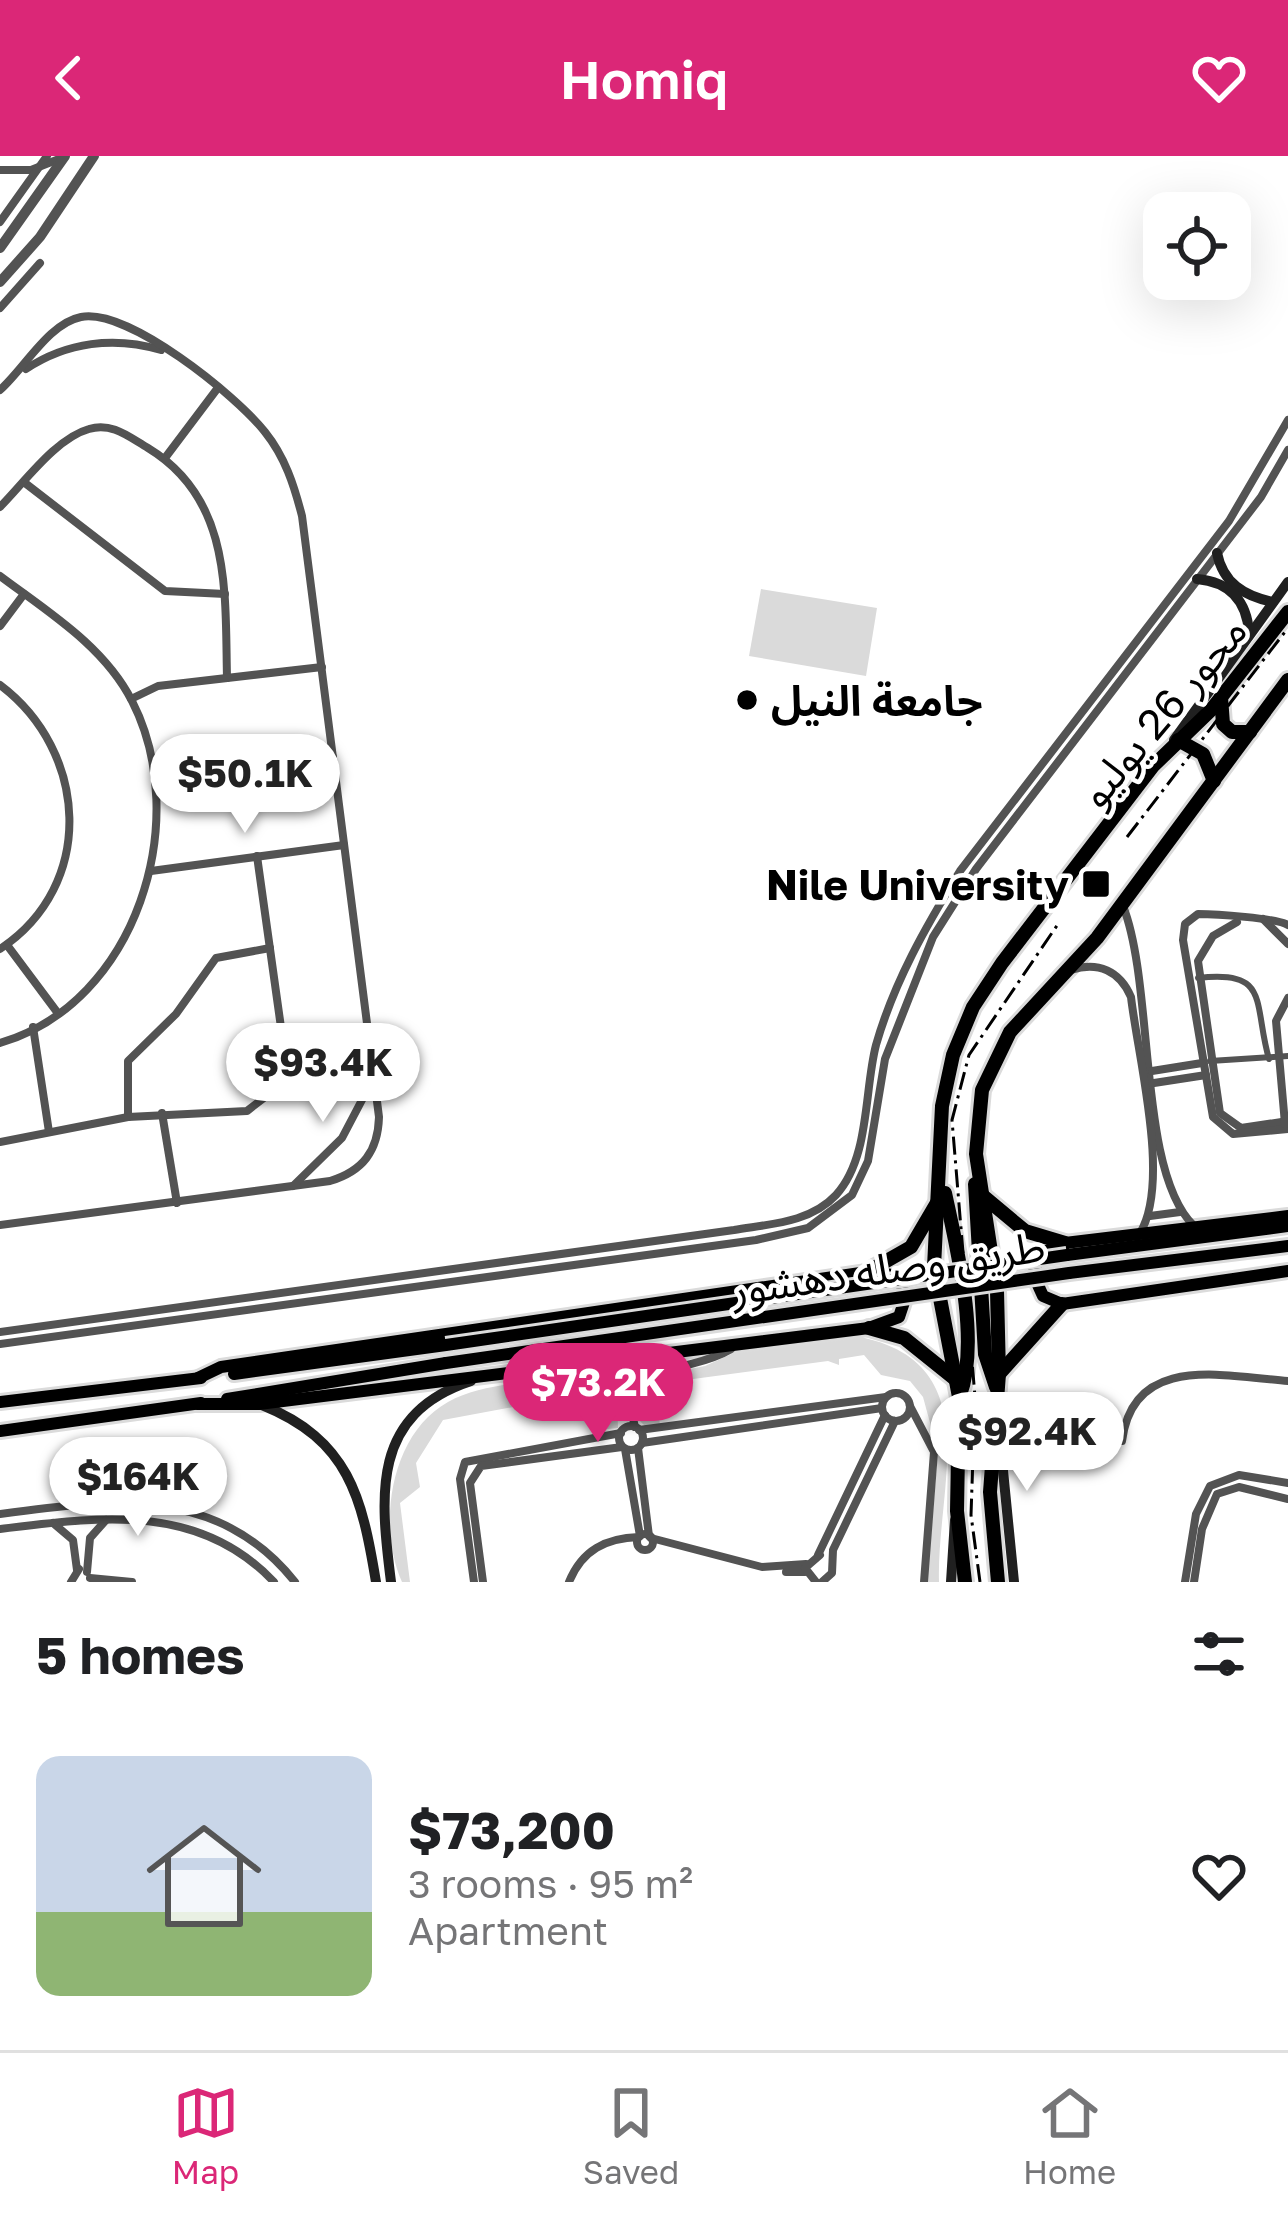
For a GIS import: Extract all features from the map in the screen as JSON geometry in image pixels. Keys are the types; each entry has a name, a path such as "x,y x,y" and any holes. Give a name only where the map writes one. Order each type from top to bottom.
{"highway":[{"name":"محور 26 يوليو","path":"964,1582 957,1511 959,1397 934,1286 947,1080 974,1007 1001,963 1173,744 1221,697 1288,612"},
{"name":"محور 26 يوليو","path":"998,1392 986,1354 974,1200 978,1111 989,1069 1010,1032 1070,970 1123,904 1288,680"},
{"path":"1221,697 1223,724 1232,732 1250,732"},
{"path":"1173,744 1203,754 1214,782"},
{"name":"محور 26 يوليو","path":"940,1170 958,1257 966,1337 966,1378 959,1397"},
{"name":"محور 26 يوليو","path":"978,1173 997,1291 999,1374 990,1492 998,1582"},
{"path":"982,1196 1025,1231 1065,1243"},
{"path":"867,1272 911,1247 940,1197"},
{"path":"999,1374 1062,1304"},
{"path":"869,1328 904,1338 955,1378"}],"main road":[{"path":"1217,553 1222,572 1237,587 1273,602"},
{"path":"1197,579 1216,582 1238,597 1247,613 1249,633"},
{"path":"1173,744 1288,582"},
{"path":"1288,1216 1065,1243 1040,1254 1033,1274 1042,1296 1062,1304 1288,1271"},
{"name":"طريق وصله دهشور","path":"0,1402 1288,1226"},
{"name":"طريق وصله دهشور","path":"0,1431 821,1307 1288,1246"},
{"path":"196,1404 260,1404 869,1328 895,1320 907,1298 897,1277 867,1272 221,1367 198,1378"},
{"path":"391,1582 382,1495 393,1447 416,1412 442,1391 489,1375"},
{"path":"260,1404 312,1430 342,1464 359,1502 376,1582"},
{"path":"994,1415 1014,1582"},
{"path":"359,1502 370,1489 382,1495"},
{"path":"951,1582 957,1511"}],"street":[{"path":"0,170 65,156"},
{"path":"0,248 65,156"},
{"path":"0,282 40,237 94,156"},
{"path":"0,222 45,160"},
{"path":"0,308 40,263"},
{"path":"0,390 59,326 85,316 120,321 217,389 264,431 295,486 322,667 378,1135 372,1152 347,1176 0,1225"},
{"path":"18,374 83,345 126,342 168,352"},
{"path":"165,458 217,389"},
{"path":"0,1344 808,1228 842,1204 861,1181 885,1059 916,971 956,898 1229,520 1288,420"},
{"path":"0,507 88,429 117,429 165,458 186,479 216,531 225,594 227,678"},
{"path":"1042,774 1261,497 1288,450"},
{"path":"25,483 165,591 225,594"},
{"path":"0,576 85,640 131,699 149,741 157,784 151,871 140,904 107,962 57,1012 0,1042"},
{"path":"0,626 24,594"},
{"path":"131,699 158,686 322,667"},
{"path":"0,685 40,723 67,779 71,822 52,892 3,946 57,1012"},
{"path":"157,784 333,757"},
{"path":"0,1332 734,1230 808,1215 836,1196 854,1167 877,1044 910,956 960,871 1034,785"},
{"path":"151,871 344,845"},
{"path":"0,1142 128,1117 247,1111 274,1090 285,1056 257,856"},
{"path":"1123,904 1154,1083 1158,1165 1150,1216 1139,1235"},
{"path":"1206,914 1209,939"},
{"path":"1288,925 1262,917 1239,920 1206,914 1188,919 1183,932 1207,1075 1228,1124 1246,1128 1286,1125 1276,1021 1288,998"},
{"path":"1262,917 1288,944"},
{"path":"1205,1062 1198,956 1209,939 1239,920"},
{"path":"1183,932 1209,939"},
{"path":"128,1117 125,1066 131,1056 176,1014 216,958 270,948"},
{"path":"1070,970 1106,969 1126,986 1158,1165 1180,1212 1195,1227"},
{"path":"1198,978 1234,974 1248,982 1279,1057"},
{"path":"1126,986 1140,983"},
{"path":"33,1028 49,1132"},
{"path":"1152,1071 1279,1057"},
{"path":"1154,1083 1207,1075"},
{"path":"292,1187 342,1138 374,1077"},
{"path":"162,1113 177,1203"},
{"path":"1150,1216 1180,1212"},
{"path":"534,1370 562,1379 648,1370 707,1361 739,1344"},
{"path":"644,1540 622,1431 626,1407 648,1370"},
{"path":"1122,1442 1132,1406 1159,1380 1196,1373 1288,1381"},
{"path":"596,1376 616,1391 638,1429 644,1540"},
{"path":"479,1582 465,1479 465,1462 476,1456 622,1431 901,1394 934,1452 921,1582"},
{"path":"571,1582 579,1562 598,1546 644,1540 757,1570 806,1568 818,1555 886,1397"},
{"path":"806,1568 819,1582 832,1573 831,1562 910,1406"},
{"path":"465,1479 481,1466 883,1412 916,1424 929,1451 921,1582"},
{"path":"476,1456 481,1466"},
{"path":"1185,1582 1196,1514 1210,1486 1239,1474 1288,1483"},
{"path":"1194,1582 1202,1529 1217,1494 1239,1487 1288,1498"},
{"path":"0,1514 133,1500 177,1505 248,1538 295,1582"},
{"path":"28,1510 30,1525"},
{"path":"0,1529 110,1517 195,1529 240,1553 274,1582"},
{"path":"86,1575 90,1538 110,1517"},
{"path":"52,1523 73,1540 86,1575"},
{"path":"818,1555 831,1562"},
{"path":"71,1582 86,1575 129,1582"}],"shaded area":[{"path":"761,589 877,608 866,676 749,656"},
{"path":"855,1336 897,1350 925,1371 940,1399 947,1468 939,1582 927,1582 938,1452 923,1397 910,1381 881,1375 864,1355 839,1359 839,1365 828,1361 656,1384 645,1403 650,1415 659,1416 660,1426 646,1427 637,1418 636,1391 649,1377 705,1366 738,1351"},
{"path":"531,1381 603,1385 617,1400 618,1428 598,1430 610,1410 594,1392 443,1420 416,1463 420,1487 400,1503 410,1582 402,1582 394,1560 390,1509 401,1458 413,1436 428,1417 458,1397"}],"railway":[{"path":"1127,837 1288,628"},
{"path":"980,1582 971,1515 975,1397 952,1120 969,1055 1058,924"}],"place":[{"name":"جامعة النيل","path":"747,700"},
{"name":"Nile University","path":"1096,884"}]}
